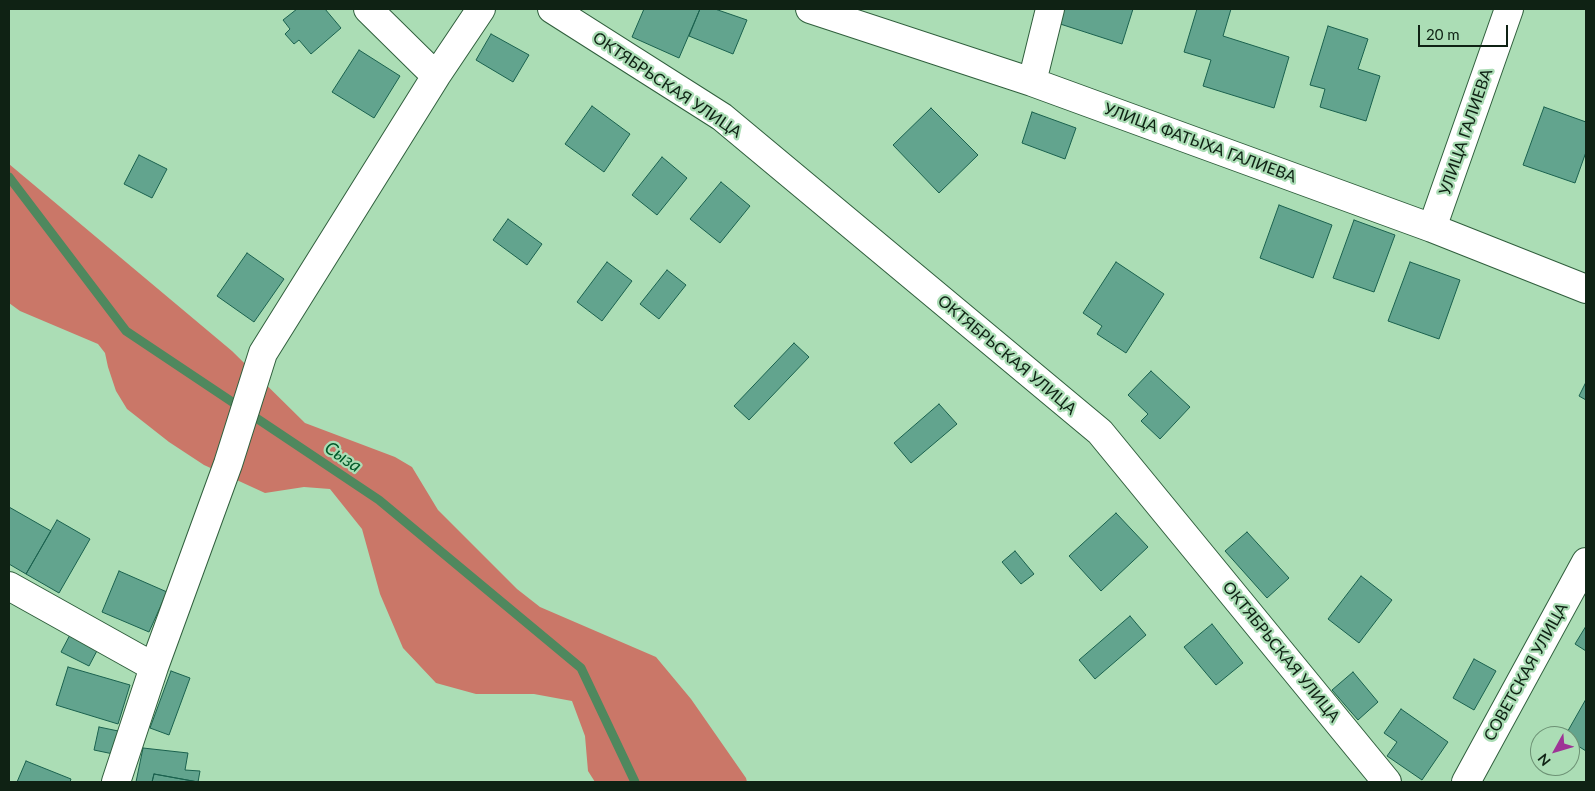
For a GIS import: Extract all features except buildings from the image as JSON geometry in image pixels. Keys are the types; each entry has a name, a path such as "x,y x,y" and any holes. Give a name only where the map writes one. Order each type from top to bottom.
{"street":[{"path":"368,9 436,76"},
{"path":"116,782 154,667 228,464 263,353 436,76 481,9"},
{"name":"ОКТЯБРЬСКАЯ УЛИЦА","path":"552,9 722,118 1100,432 1387,782"},
{"name":"УЛИЦА ФАТЫХА ГАЛИЕВА","path":"810,9 1032,82 1432,228 1586,289"},
{"path":"1032,82 1050,9"},
{"name":"УЛИЦА ГАЛИЕВА","path":"1432,228 1509,9"},
{"name":"СОВЕТСКАЯ УЛИЦА","path":"1466,782 1586,562"},
{"path":"9,586 154,667"}],"shaded area":[{"path":"9,164 232,351 305,423 395,457 412,467 438,510 517,589 540,607 656,657 691,699 747,782 595,782 588,771 585,736 572,701 534,694 476,694 436,683 403,648 380,594 362,529 330,489 304,487 265,493 204,465 169,442 127,409 116,391 105,353 98,344 20,311 9,303"}],"waterway":[{"name":"Сыза","path":"9,177 126,331 379,500 581,668 635,782"}]}
